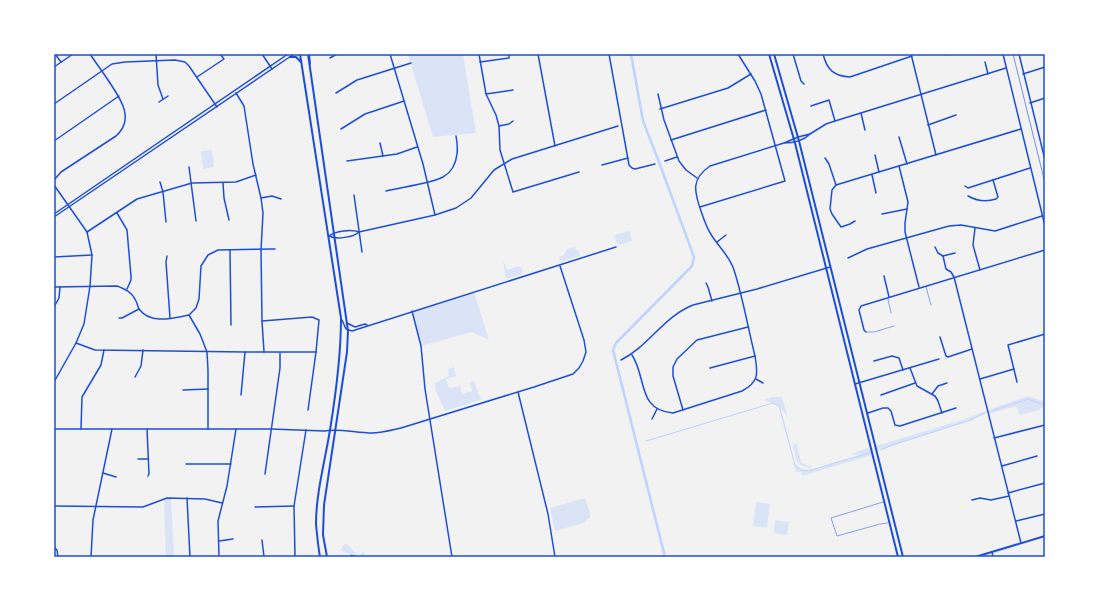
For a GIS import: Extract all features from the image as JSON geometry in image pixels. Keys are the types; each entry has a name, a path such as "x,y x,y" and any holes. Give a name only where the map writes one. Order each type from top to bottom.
{"main road":[{"path":"300,54 341,318 341,342 316,523 320,557"},
{"path":"308,54 348,331 347,352 324,506 323,534 327,557"},
{"path":"768,54 794,138 898,557"},
{"path":"774,54 800,141 903,557"},
{"path":"290,57 296,57 302,64"},
{"path":"975,557 1045,536"}],"street":[{"path":"55,54 61,62"},
{"path":"54,67 73,54"},
{"path":"54,180 61,172 121,131 124,124 124,107 119,96 90,54"},
{"path":"156,54 155,61 158,85 163,99"},
{"path":"197,78 224,59 220,54"},
{"path":"262,54 273,69"},
{"path":"54,214 288,54"},
{"path":"54,217 294,54"},
{"path":"330,58 337,54"},
{"path":"390,54 428,182 435,215"},
{"path":"479,54 486,94 496,115 499,126 500,150 513,192 579,172"},
{"path":"480,62 509,58 508,54"},
{"path":"538,54 554,146"},
{"path":"609,54 629,165 633,169 655,164"},
{"path":"700,207 785,181 774,146 761,94 751,74 738,54"},
{"path":"793,54 801,81 804,84"},
{"path":"822,54 832,72 841,76 850,77 911,55 936,155"},
{"path":"1003,54 1045,226"},
{"path":"1019,54 1045,160"},
{"path":"54,104 112,64 125,62 181,60 189,66 216,107"},
{"path":"985,62 988,74"},
{"path":"336,93 357,80 410,63"},
{"path":"784,143 795,143 800,141 826,124 1006,68"},
{"path":"1024,74 1045,68"},
{"path":"660,109 728,88 751,74"},
{"path":"486,94 513,90"},
{"path":"235,91 244,106 263,213 261,250 264,352"},
{"path":"658,94 660,109 677,157 682,166 698,178"},
{"path":"54,140 119,96"},
{"path":"159,102 168,96"},
{"path":"1030,103 1045,98"},
{"path":"811,106 829,100 835,121"},
{"path":"341,129 364,114 404,101"},
{"path":"672,140 766,110"},
{"path":"861,113 865,130"},
{"path":"928,124 956,115"},
{"path":"499,126 509,124 513,121"},
{"path":"329,236 335,238 356,235 360,232 449,212 471,198 494,170 504,163 512,159 618,126"},
{"path":"855,221 841,227 832,214 830,209 832,190 836,185 1021,129"},
{"path":"632,355 638,363 646,397 650,404 664,412 673,413 749,388 756,379 758,371 740,293 732,264 706,225 695,193 698,178 701,173 710,166 784,143 798,136 810,134"},
{"path":"386,191 428,182 443,177 450,172 454,166 458,154 456,136"},
{"path":"899,137 907,164"},
{"path":"380,143 383,156"},
{"path":"347,161 397,154 418,147"},
{"path":"875,155 880,172"},
{"path":"666,161 677,157"},
{"path":"602,165 628,158"},
{"path":"825,158 829,164 836,185"},
{"path":"899,166 907,197 905,228 906,237 919,288"},
{"path":"189,167 196,221"},
{"path":"965,186 968,188 1030,168"},
{"path":"872,174 876,193"},
{"path":"87,232 137,199 192,183 236,182 256,175"},
{"path":"968,196 983,201 996,199 998,197 993,180"},
{"path":"160,182 163,192 166,222"},
{"path":"223,183 224,198 229,220"},
{"path":"54,184 87,232 92,255 90,286 84,324 76,343 54,382"},
{"path":"354,195 362,252"},
{"path":"261,198 272,196 281,199"},
{"path":"882,214 907,209"},
{"path":"117,213 125,225 129,236 131,280 126,290"},
{"path":"848,258 867,249 906,237 955,225 995,231 1042,216"},
{"path":"975,228 973,245 980,270"},
{"path":"329,236 334,233 355,230 360,232"},
{"path":"341,232 339,235 341,237"},
{"path":"717,242 726,235"},
{"path":"341,318 343,325 348,331 365,327 367,325 560,266 616,247"},
{"path":"935,247 938,253 943,256 946,269 951,272 954,277 1021,543"},
{"path":"54,286 117,286 134,296 139,309 148,317 158,319 189,316 196,308 199,299 201,266 208,255 218,250 275,249"},
{"path":"230,250 231,325"},
{"path":"866,332 864,330 860,308 888,297 1045,250"},
{"path":"943,256 955,253"},
{"path":"54,257 92,255"},
{"path":"167,256 166,262 170,318"},
{"path":"54,429 271,429 324,431 330,429 379,433 518,392 573,374 579,368 586,352 584,340 560,266"},
{"path":"621,360 632,355 677,312 693,305 831,267"},
{"path":"884,276 888,297"},
{"path":"706,283 712,301"},
{"path":"54,307 59,298 60,287"},
{"path":"119,318 122,318 139,309"},
{"path":"412,311 421,346 430,419 452,557"},
{"path":"189,316 200,334 207,352 208,429"},
{"path":"262,321 312,317 318,320"},
{"path":"318,320 322,318"},
{"path":"308,410 316,352 318,320"},
{"path":"347,323 355,327 365,324 367,325"},
{"path":"683,410 672,376 673,367 677,359 697,340 748,327"},
{"path":"1017,382 1008,345 1045,334"},
{"path":"940,338 946,356 948,357 972,349"},
{"path":"76,343 95,350 316,352"},
{"path":"81,429 82,397 101,365 104,350"},
{"path":"135,377 141,366 144,350"},
{"path":"241,395 245,352"},
{"path":"265,474 280,368 280,352"},
{"path":"710,368 755,356"},
{"path":"874,361 894,356 898,358 903,370"},
{"path":"855,384 940,359"},
{"path":"910,368 915,383 920,388 937,398 942,413"},
{"path":"980,379 1014,369"},
{"path":"756,379 763,383"},
{"path":"881,395 915,383"},
{"path":"932,394 938,386 947,383"},
{"path":"184,390 208,389"},
{"path":"518,392 548,514 555,557"},
{"path":"868,413 885,407 888,408 891,411 895,425 900,426 956,408"},
{"path":"652,419 657,409"},
{"path":"994,438 1045,425"},
{"path":"91,557 92,525 112,429"},
{"path":"147,429 148,476"},
{"path":"219,557 218,521 227,486 236,429"},
{"path":"295,557 294,506 306,430"},
{"path":"1002,466 1037,456"},
{"path":"138,459 148,459"},
{"path":"186,464 231,464"},
{"path":"103,473 116,477"},
{"path":"1008,493 1045,484"},
{"path":"972,500 980,498 991,500 1009,496"},
{"path":"54,506 143,507 167,498 205,499 222,503"},
{"path":"187,498 190,557"},
{"path":"255,507 294,506"},
{"path":"1016,521 1045,514"},
{"path":"218,541 233,540"},
{"path":"262,540 264,557"},
{"path":"54,547 57,550 58,557"},
{"path":"992,552 993,557"},
{"path":"349,557 351,555 354,556 353,557"}],"lane":[{"path":"926,286 931,306"},
{"path":"888,297 891,313"},
{"path":"866,332 874,332 894,326"},
{"path":"884,502 831,518 837,536 880,524 890,524"}],"shaded area":[{"path":"408,54 463,54 476,133 433,137"},
{"path":"212,150 214,167 203,169 201,151"},
{"path":"630,231 632,241 619,245 616,242 615,235"},
{"path":"575,247 580,256 560,262 559,257 564,255 567,249"},
{"path":"503,261 507,270 519,266 521,267 523,274 506,279"},
{"path":"474,292 489,340 472,332 421,346 412,311"},
{"path":"454,367 456,376 446,379 449,388 460,386 462,394 472,391 470,383 474,381 481,400 445,411 436,391 435,383 449,376 448,369"},
{"path":"1028,396 1045,402 1045,408 1020,415 1016,406 989,414 988,412 971,420 877,451 876,446 962,420"},
{"path":"772,397 782,397 788,417 779,406 764,400"},
{"path":"797,443 801,462 808,466 812,466 811,468 802,465 797,461 793,445"},
{"path":"871,447 872,455 802,476 801,472 796,472 793,462 802,469 812,470 857,457 860,455 850,454"},
{"path":"171,498 174,557 166,557 164,500"},
{"path":"585,498 590,517 583,523 555,531 550,508"},
{"path":"756,502 770,504 767,528 753,526"},
{"path":"775,520 789,522 787,535 774,533"},
{"path":"345,544 351,547 352,550 359,556 364,551 365,557 353,557 340,550"}],"waterway":[{"path":"631,54 643,121 694,257 692,266 616,343 613,350 665,557"},
{"path":"991,411 1028,399 1045,405"},
{"path":"646,441 773,403 779,406 795,465 800,469 804,471 811,470 869,453"},
{"path":"881,450 892,445 971,420 985,413"}],"railway":[{"path":"1013,54 1045,183"}]}
